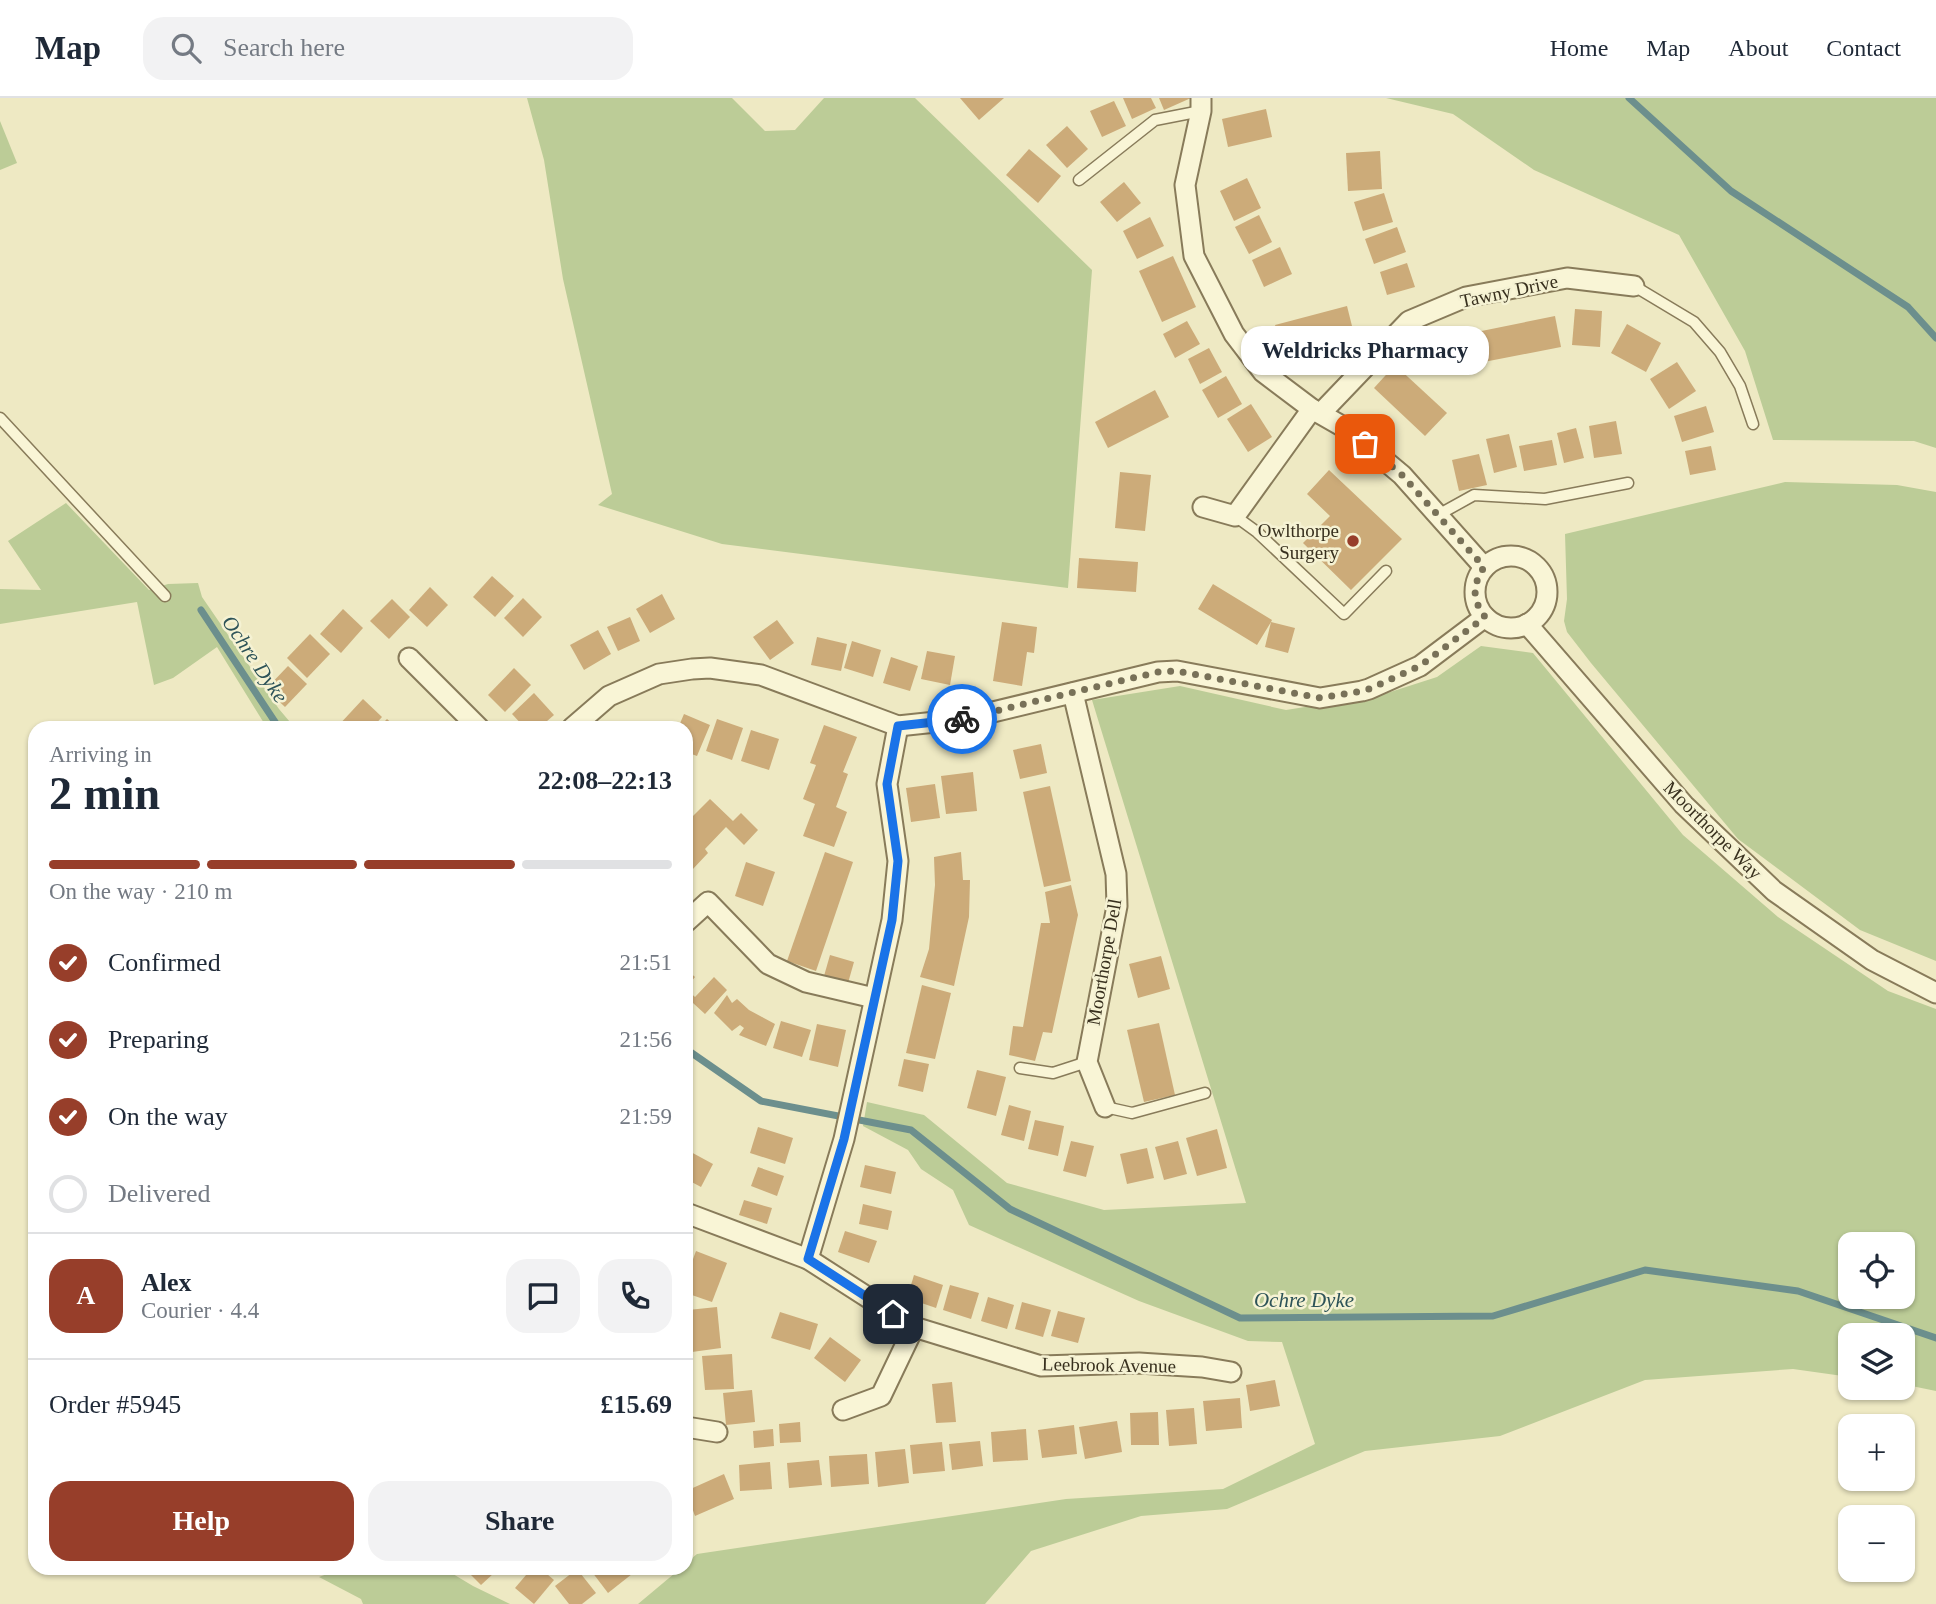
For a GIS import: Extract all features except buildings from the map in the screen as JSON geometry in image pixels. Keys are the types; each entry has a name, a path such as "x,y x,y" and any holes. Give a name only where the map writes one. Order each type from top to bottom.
{"street":[{"path":"1201,104 1185,185 1194,256 1234,334 1263,372 1347,429 1402,475 1484,567"},
{"name":"Tawny Drive","path":"1235,516 1317,411 1409,321 1466,296 1567,278 1634,286"},
{"path":"1203,507 1235,516"},
{"path":"1507,555 1520,556 1531,562 1546,583 1547,595 1539,615 1516,628 1503,627 1485,617 1478,607 1475,595 1477,578 1484,567 1493,559 1507,555"},
{"path":"580,721 608,696 659,674 710,668 761,675 898,726 964,719 1158,672 1177,671 1320,698 1369,689 1420,666 1485,617"},
{"name":"Moorthorpe Way","path":"1527,624 1684,805 1774,891 1872,960 1936,993"},
{"path":"409,658 472,721"},
{"name":"Moorthorpe Dell","path":"1073,694 1116,874 1117,905 1087,1062"},
{"path":"808,1259 844,1139 892,920 898,861 887,784 898,726"},
{"path":"693,916 708,902 768,964 806,982 874,998"},
{"path":"1087,1062 1105,1107"},
{"name":"Leebrook Avenue","path":"693,1216 808,1259 914,1327 1041,1366 1139,1363 1202,1367 1230,1372"},
{"path":"843,1410 881,1396 914,1327"},
{"path":"693,1428 717,1432"}],"lane":[{"path":"1079,180 1156,120 1201,104"},
{"name":"Tawny Drive","path":"1634,286 1694,321 1720,352 1740,386 1752,424"},
{"path":"0,418 165,596"},
{"path":"1438,515 1474,495 1545,499 1628,483"},
{"path":"1235,516 1257,532 1344,614 1386,570"},
{"path":"1020,1068 1053,1073 1087,1062"},
{"path":"1105,1107 1132,1113 1205,1093"}],"green space":[{"path":"527,98 732,98 765,131 795,130 824,98 915,98 1092,270 1068,588 722,544 598,505 612,494 563,279 544,160"},
{"path":"1386,98 1936,98 1936,448 1914,441 1773,440 1745,351 1679,235 1534,170 1453,114"},
{"path":"0,121 17,163 0,170"},
{"path":"1785,482 1897,485 1936,492 1936,961 1860,930 1738,839 1567,632 1564,621 1567,599 1565,534"},
{"path":"66,503 149,590 168,584 198,583 202,597 289,721 263,721 217,647 173,678 154,685 137,602 0,624 0,589 41,590 8,541"},
{"path":"1481,646 1533,653 1683,835 1778,917 1888,991 1936,1009 1936,1391 1915,1387 1915,1323 1838,1323 1838,1375 1793,1369 1645,1380 1500,1436 1365,1451 1227,1509 1141,1516 1031,1551 985,1604 638,1604 673,1575 693,1575 693,1557 697,1554 1066,1499 1223,1489 1315,1444 1282,1342 1248,1341 1139,1301 969,1225 953,1190 921,1169 908,1150 863,1126 867,1102 924,1115 1007,1183 1104,1210 1246,1203 1092,700 1180,686 1286,710 1381,695 1437,677"},
{"path":"455,1575 510,1604 363,1604 361,1599 319,1577"}],"waterway":[{"path":"1629,98 1731,191 1908,307 1936,338"},
{"name":"Ochre Dyke","path":"201,610 274,721"},
{"name":"Ochre Dyke","path":"693,1054 761,1101 911,1130 1010,1209 1240,1318 1493,1316 1645,1270 1798,1291 1936,1338"}],"way so far":[{"path":"962,719 1158,672 1177,671 1320,698 1369,689 1420,666 1485,617 1478,607 1475,595 1477,578 1484,567 1402,475 1365,444"}],"place":[{"name":"Weldricks Pharmacy","path":"1365,444"},
{"name":"Owlthorpe Surgery","path":"1353,541"}],"route":[{"path":"893,1314 808,1259 844,1139 892,920 898,861 887,784 898,726 962,719"}]}
